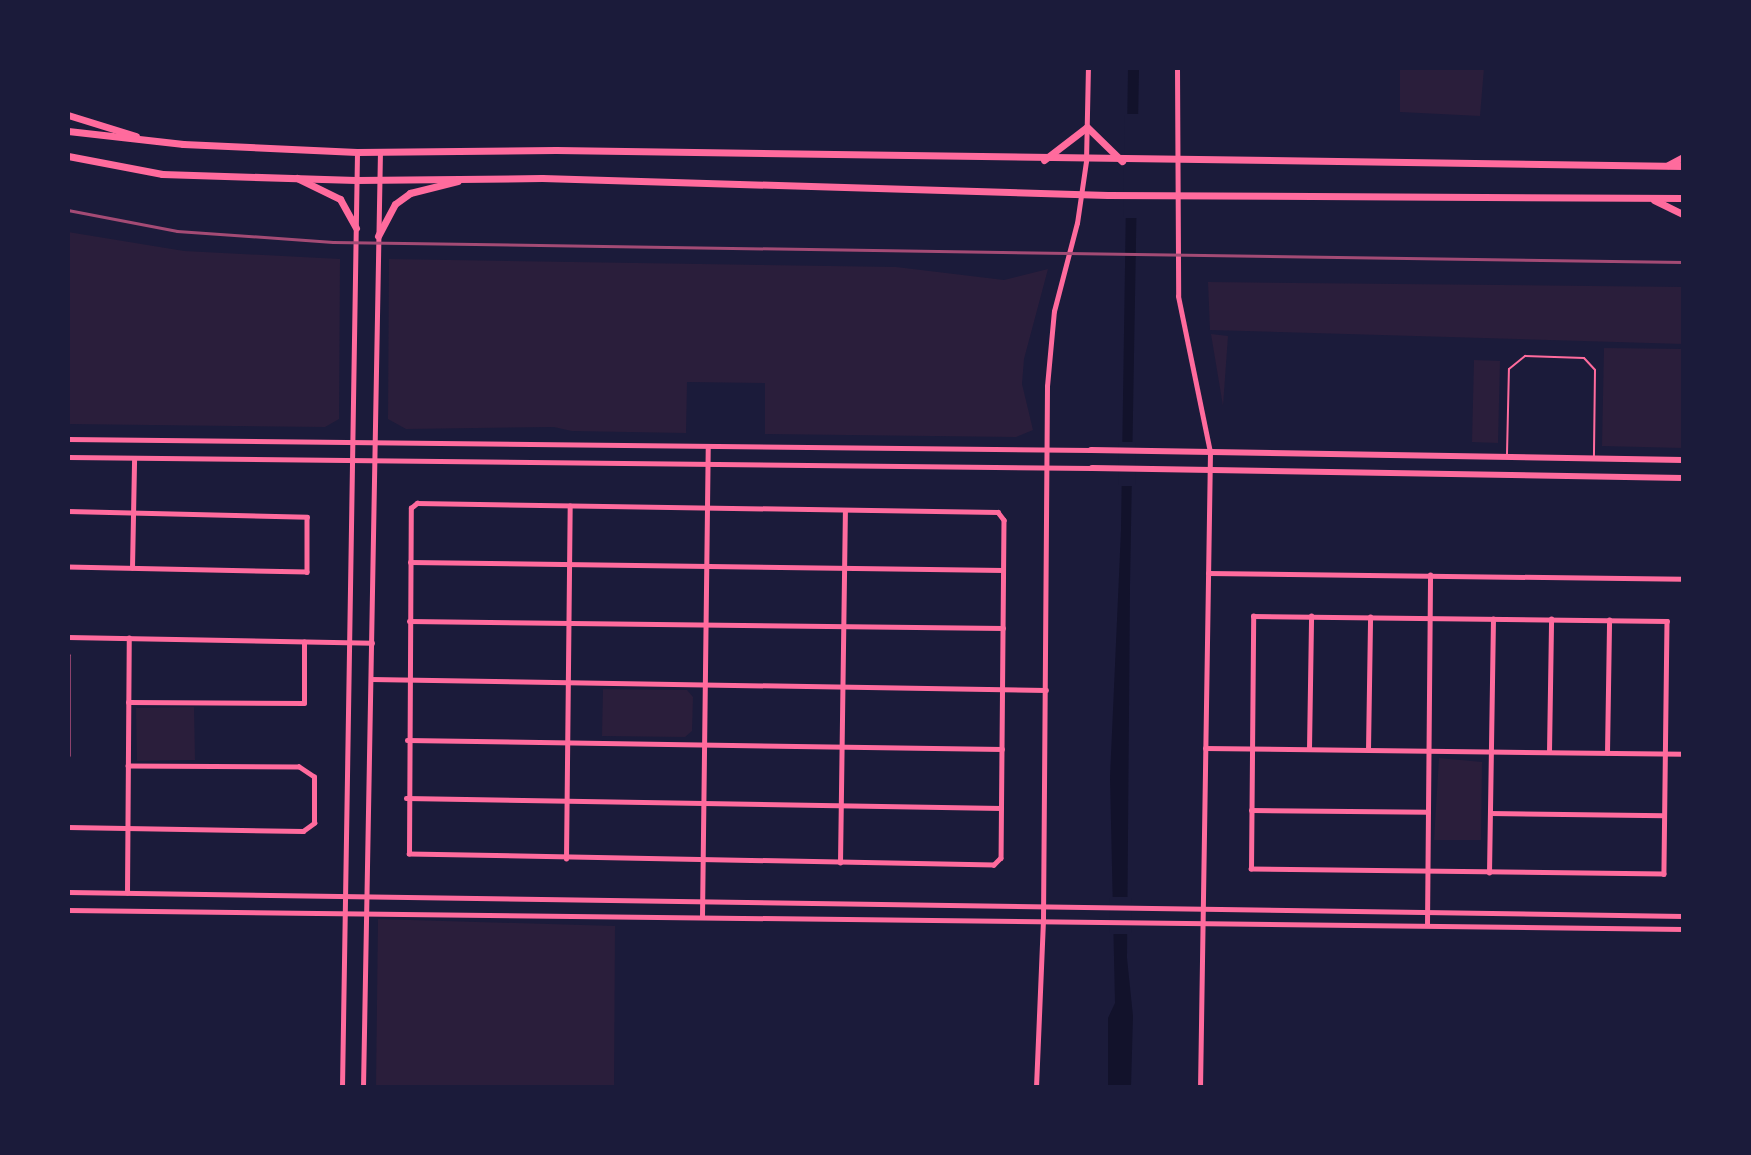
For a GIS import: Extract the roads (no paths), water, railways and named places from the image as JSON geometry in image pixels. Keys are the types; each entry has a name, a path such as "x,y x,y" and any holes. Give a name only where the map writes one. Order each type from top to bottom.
{"main road":[{"path":"68,115 154,142"},
{"path":"1043,160 1087,127 1122,161"},
{"path":"68,131 154,142 357,152 1683,166"},
{"path":"68,156 162,174 356,180 475,177 1081,194 1653,200 1683,198"},
{"path":"1667,166 1683,157"},
{"path":"293,176 340,199 356,228"},
{"path":"378,236 395,204 410,193 475,177"},
{"path":"1653,200 1683,214"},
{"path":"1091,450 1683,460"},
{"path":"1091,468 1683,478"}],"street":[{"path":"1036,1087 1043,920 1046,449 1054,311 1086,161 1088,68"},
{"path":"1177,68 1181,317 1210,452 1200,1087"},
{"path":"363,1087 380,151"},
{"path":"342,1087 357,152"},
{"path":"68,439 353,445 1091,450"},
{"path":"702,917 708,447"},
{"path":"68,457 1091,468"},
{"path":"132,568 134,458"},
{"path":"417,503 707,509 998,512 1004,520 1002,858 994,865 415,857 406,847 411,509 417,503"},
{"path":"566,859 570,506"},
{"path":"68,511 307,517 307,572 68,567"},
{"path":"839,863 845,511"},
{"path":"410,562 1003,570"},
{"path":"1208,573 1683,579"},
{"path":"1427,925 1430,575"},
{"path":"1253,616 1370,617 1667,621 1664,874 1251,869 1253,616"},
{"path":"1309,749 1311,616"},
{"path":"1368,750 1370,617"},
{"path":"1489,873 1493,618"},
{"path":"1549,752 1551,619"},
{"path":"1607,753 1609,620"},
{"path":"408,621 1003,628"},
{"path":"68,637 372,643"},
{"path":"127,894 128,638"},
{"path":"128,702 304,703 304,642"},
{"path":"68,655 68,755"},
{"path":"371,679 1046,690"},
{"path":"407,740 1002,749"},
{"path":"1205,748 1683,754"},
{"path":"68,827 303,831 314,823 314,776 299,767 128,766"},
{"path":"406,798 1001,808"},
{"path":"1251,810 1428,812"},
{"path":"1490,813 1664,815"},
{"path":"68,892 1683,916"},
{"path":"68,910 1683,929"}],"lane":[{"path":"1506,457 1509,369 1525,356 1584,358 1595,370 1594,458"}],"railway":[{"path":"68,210 177,231 333,242 1683,262"}]}
